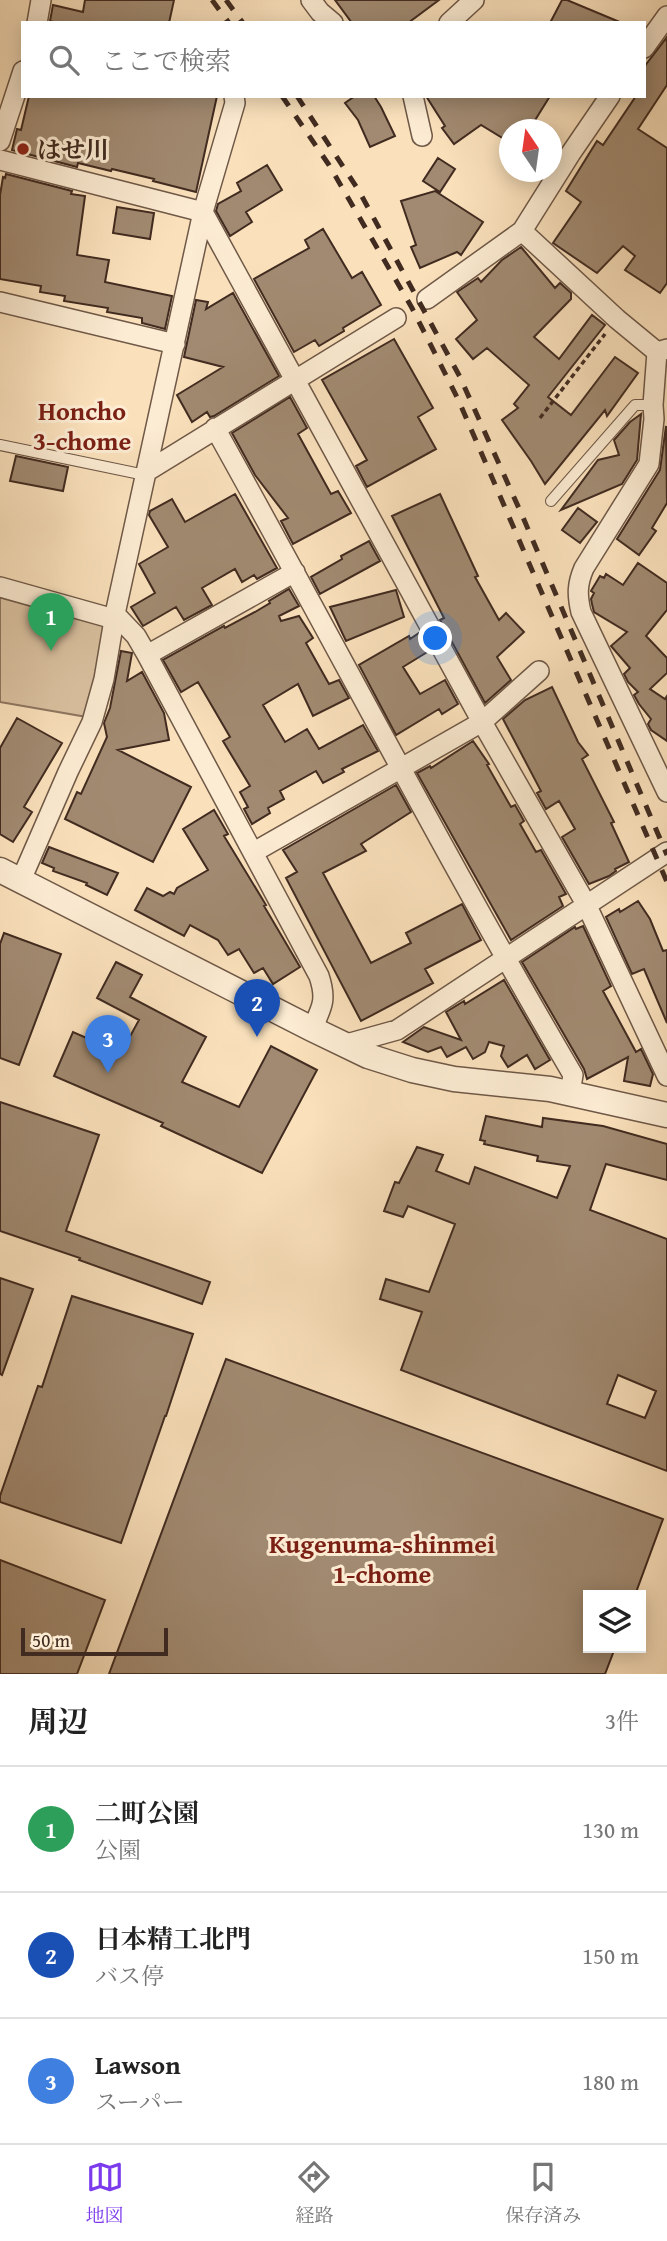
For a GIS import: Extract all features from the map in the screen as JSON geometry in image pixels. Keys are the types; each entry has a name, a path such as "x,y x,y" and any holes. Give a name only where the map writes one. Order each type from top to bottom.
{"street":[{"path":"37,21 41,0"},
{"path":"311,0 331,21"},
{"path":"451,21 474,0"},
{"path":"646,45 667,16"},
{"path":"0,141 21,77"},
{"path":"234,98 203,212 145,473 104,679 92,722 68,772 10,875 368,1056 412,1070 454,1079 570,1093 667,1115"},
{"path":"413,98 422,136"},
{"path":"427,299 522,232 570,153 609,98"},
{"path":"0,160 203,212 482,722 586,904 667,1076"},
{"path":"522,232 617,318 662,350 653,405 649,464 584,568 578,582 577,596 581,612 667,792"},
{"path":"0,302 175,344"},
{"path":"145,473 396,318"},
{"path":"215,428 504,958 573,1075 570,1093"},
{"path":"147,655 295,572"},
{"path":"0,587 115,616 136,636 319,976 324,1001 312,1029"},
{"path":"254,852 482,722 539,671"},
{"path":"343,1045 397,1030 667,852"}],"lane":[{"path":"551,501 635,405 653,405"},
{"path":"0,444 145,473"}],"path":[{"path":"540,418 617,318"}],"shaded area":[{"path":"0,595 106,624 87,717 0,702"}],"building":[{"path":"85,0 174,0 169,21 50,21 53,5 83,12"},
{"path":"335,0 439,0 411,21 351,21"},
{"path":"562,0 567,0 617,21 551,21"},
{"path":"667,37 667,85 638,129 667,148 667,283 660,293 625,270 635,256 623,246 597,273 553,243 581,202 566,191 597,141 603,145 635,98 646,98 646,64"},
{"path":"29,98 217,98 196,192 112,169 111,171 78,163 77,167 12,150 17,129 21,130"},
{"path":"352,98 375,98 395,136 370,147 358,120 345,103"},
{"path":"427,98 549,98 536,119 499,119 499,136 481,125 454,144 442,128 445,126"},
{"path":"438,158 455,169 440,192 423,181"},
{"path":"267,165 282,190 246,212 252,222 230,236 216,211 218,204 241,191 237,183"},
{"path":"6,174 85,196 77,255 109,260 105,282 172,296 165,329 142,323 142,318 107,312 108,308 64,301 65,296 40,292 41,286 0,279 0,195"},
{"path":"435,191 483,222 461,255 457,252 420,268 411,247 416,245 401,201"},
{"path":"117,207 154,213 150,239 113,233"},
{"path":"323,229 352,278 362,272 381,305 319,346 315,340 294,352 254,279 309,248 305,240"},
{"path":"521,247 555,288 560,283 571,293 571,299 534,337 559,359 592,315 605,325 548,397 571,415 615,357 638,373 607,416 605,410 545,484 502,420 518,408 514,404 529,385 487,348 473,359 456,339 477,320 457,292 478,278 481,282 502,260"},
{"path":"233,293 279,376 214,416 210,417 207,412 192,422 177,395 223,367 184,357 196,300 208,302 206,309"},
{"path":"394,339 433,408 418,417 436,449 367,487 356,466 367,460 322,380"},
{"path":"290,397 307,428 298,434 331,494 338,491 351,513 293,544 281,521 288,518 255,475 232,433"},
{"path":"641,414 637,460 622,484 561,510 598,460 619,455 614,440"},
{"path":"666,426 667,503 652,528 656,531 639,555 617,539 660,470"},
{"path":"16,456 68,467 63,491 10,481"},
{"path":"235,494 277,568 257,579 254,575 242,582 235,569 202,588 212,605 184,620 176,607 143,626 131,607 155,593 139,564 168,547 149,515 150,511 172,499 185,522"},
{"path":"440,494 478,576 475,577 499,620 506,613 524,632 497,657 511,680 485,703 440,620 444,618 392,516"},
{"path":"578,508 597,522 580,543 562,530"},
{"path":"369,541 380,561 320,594 311,577"},
{"path":"638,563 667,583 667,610 646,636 667,658 667,673 650,689 665,699 667,696 667,741 651,730 648,724 651,719 634,695 638,692 624,674 630,668 611,646 627,632 594,612 591,599 594,593 591,591 600,576 604,578 606,574 623,585"},
{"path":"289,589 299,606 279,616 281,621 299,616 313,638 306,643 329,684 339,680 349,698 313,716 298,684 263,705 285,742 307,729 319,749 363,725 378,751 342,769 344,772 323,783 316,771 280,791 284,799 268,808 270,813 252,824 244,809 248,807 240,792 250,786 223,741 230,737 198,682 181,692 163,660 255,612"},
{"path":"396,590 404,617 346,641 330,607"},
{"path":"419,633 429,651 403,667 420,694 445,680 458,704 442,714 439,709 396,735 359,665"},
{"path":"121,651 132,653 127,681 142,672 164,713 169,740 118,750 191,787 153,862 65,819 77,792 81,794 107,737 104,723 110,708"},
{"path":"552,687 578,742 588,755 582,759 614,822 611,823 629,862 615,869 609,876 589,884 562,837 575,829 559,801 546,809 537,793 541,791 503,719 525,700"},
{"path":"17,718 62,743 24,807 32,812 13,842 0,834 0,748"},
{"path":"473,741 489,764 487,765 511,807 515,805 524,821 520,824 536,852 541,850 566,894 559,897 563,906 511,940 417,773 430,766 431,768"},
{"path":"396,785 411,812 361,844 366,851 323,873 371,963 411,943 406,933 462,904 481,940 425,969 433,983 361,1021 286,878 297,872 283,850"},
{"path":"214,810 228,834 224,836 300,967 273,984 263,968 254,973 239,949 228,955 218,940 190,925 184,936 135,910 147,888 163,896 170,892 174,894 177,888 208,870 183,829"},
{"path":"49,847 118,873 107,895 86,885 87,883 53,871 54,868 42,863"},
{"path":"638,901 650,919 663,951 667,950 667,1023 644,969 632,974 606,917"},
{"path":"583,926 611,986 603,991 636,1052 641,1049 653,1074 650,1086 624,1081 628,1057 587,1079 584,1069 522,962 575,927 576,929"},
{"path":"4,933 61,954 19,1065 0,1058 0,944"},
{"path":"116,962 142,975 130,997 206,1037 182,1082 239,1107 271,1046 317,1070 262,1173 161,1126 163,1123 54,1076 73,1032 121,1053 139,1020 97,998"},
{"path":"504,980 550,1060 535,1069 527,1055 508,1067 501,1056 504,1046 489,1042 485,1052 473,1059 466,1047 447,1057 441,1047 428,1052 403,1042 424,1027 461,1040 446,1012 464,1001 465,1004"},
{"path":"0,1102 99,1135 66,1231 210,1282 202,1304 0,1231"},
{"path":"486,1116 542,1127 543,1118 603,1126 667,1144 667,1180 606,1164 590,1210 667,1239 667,1471 401,1370 422,1312 380,1299 386,1279 429,1292 455,1224 408,1206 403,1217 384,1211 395,1182 399,1183 417,1147 443,1155 436,1171 469,1184 475,1167 557,1198 570,1166 537,1161 538,1156 484,1144 485,1141 480,1140","holes":["618,1375 656,1391 645,1418 607,1404"]},
{"path":"0,1278 33,1289 2,1375 0,1374"},
{"path":"72,1296 193,1334 121,1543 0,1502 38,1386 42,1387"},
{"path":"226,1359 663,1519 637,1590 583,1590 583,1653 613,1653 605,1674 109,1674"},
{"path":"0,1560 105,1600 77,1674 0,1674"}],"railway":[{"path":"212,0 228,21"},
{"path":"226,0 242,21"},
{"path":"283,98 329,165 412,308 458,399 667,882"},
{"path":"298,98 359,191 460,377 667,855"}],"place":[{"name":"はせ川","path":"23,149"},
{"name":"二町公園","path":"51,651"},
{"name":"日本精工北門","path":"257,1037"},
{"name":"Lawson","path":"108,1073"}],"district":[{"name":"Honcho 3-chome","path":"82,425"},
{"name":"Kugenuma-shinmei 1-chome","path":"382,1558"}]}
